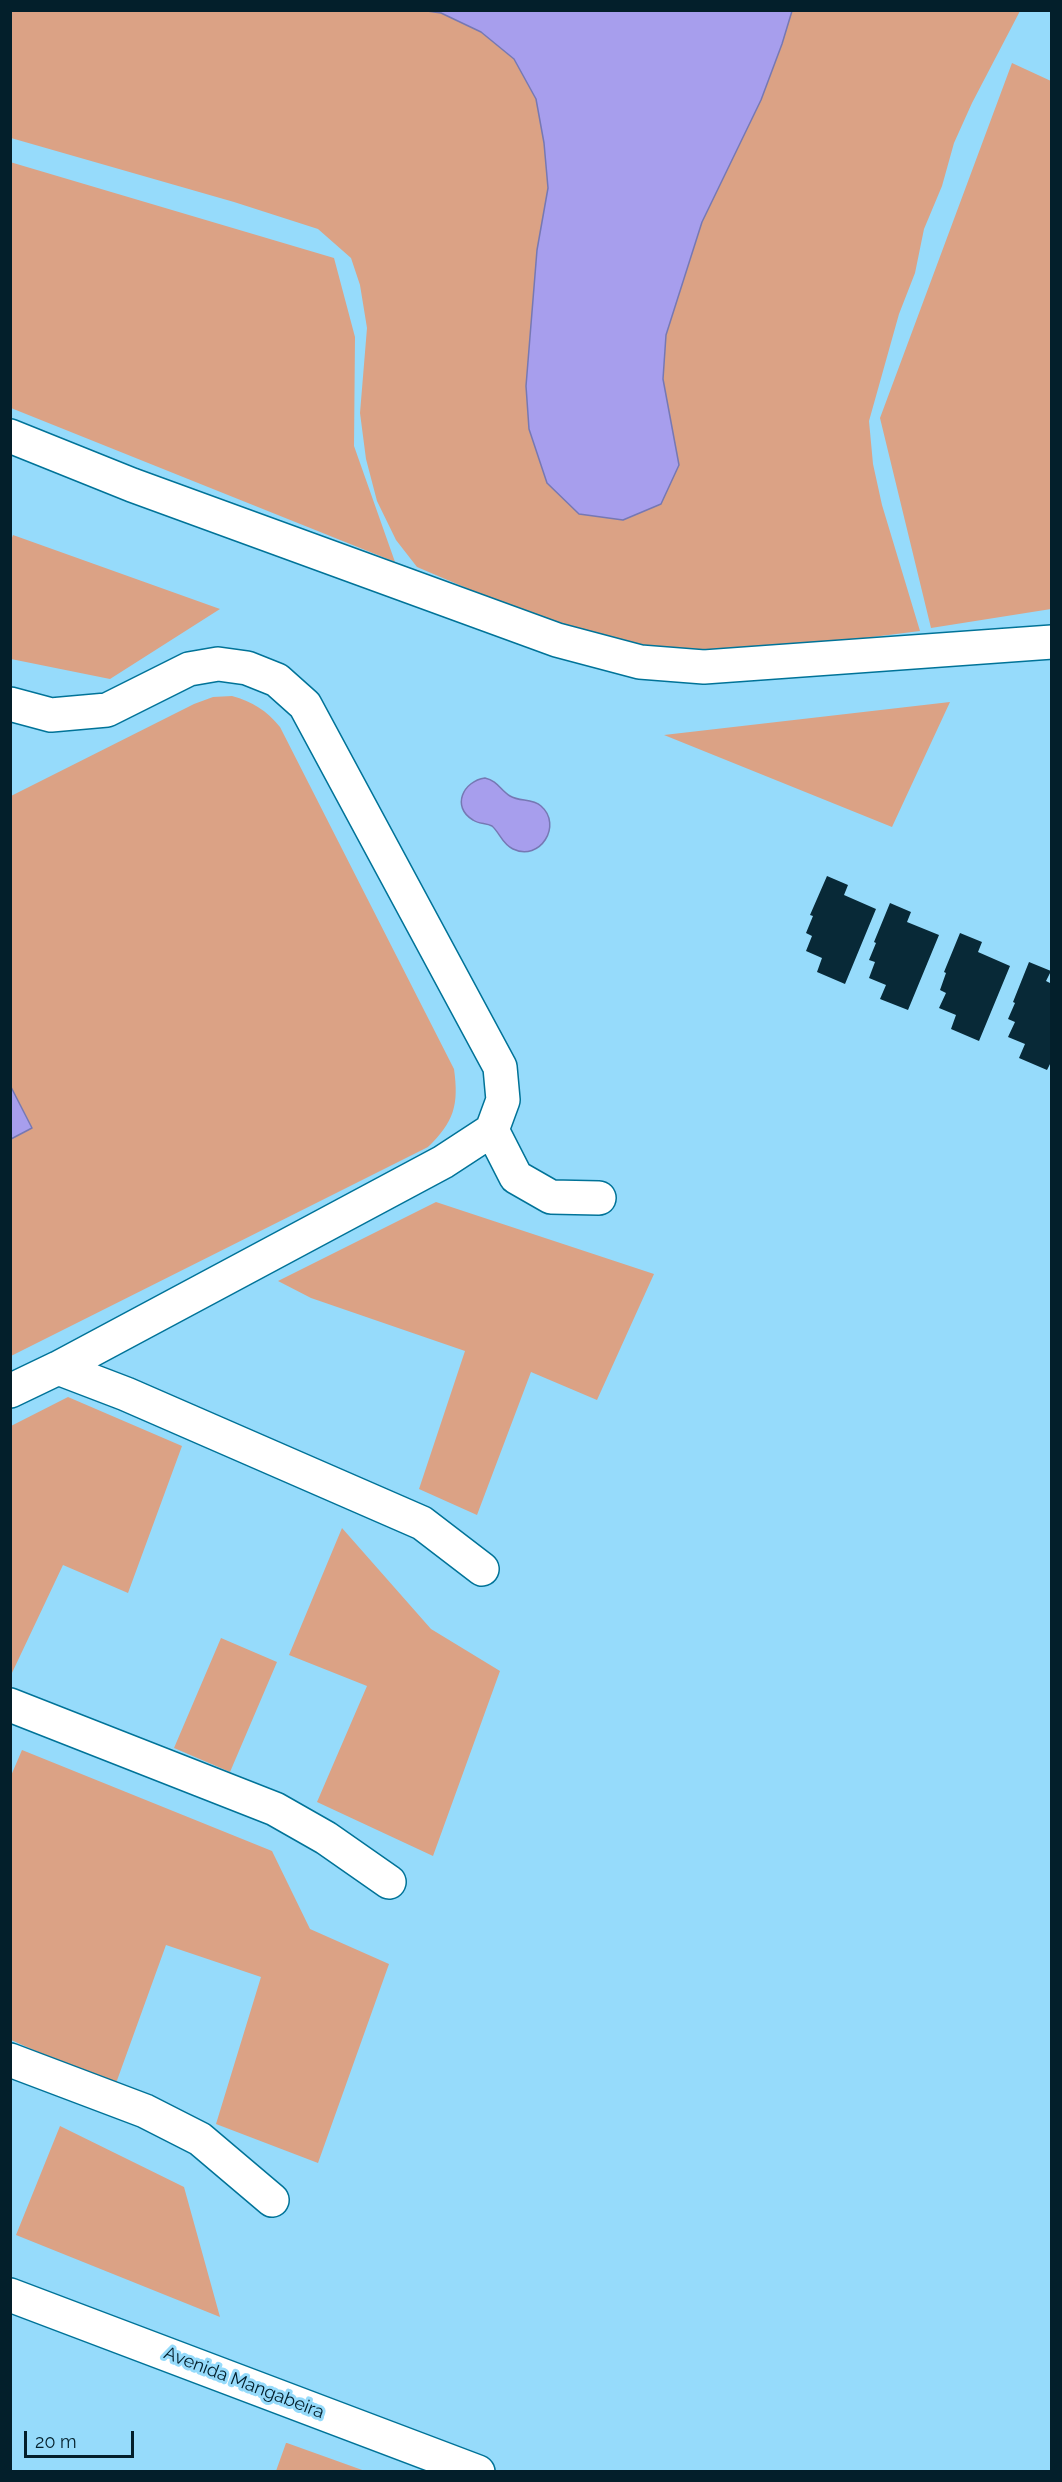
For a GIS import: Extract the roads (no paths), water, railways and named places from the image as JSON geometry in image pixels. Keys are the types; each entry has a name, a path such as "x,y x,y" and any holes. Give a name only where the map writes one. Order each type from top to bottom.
{"street":[{"path":"10,436 132,485 545,636 640,662 704,667 1052,642"},
{"path":"10,704 51,715 107,710 189,669 218,664 247,668 277,680 304,705 500,1067 502,1100 492,1130 433,1167 58,1368 10,1391"},
{"path":"492,1130 516,1177 551,1197 599,1198"},
{"path":"58,1368 126,1394 422,1523 482,1569"},
{"path":"10,1705 275,1809 326,1838 389,1882"},
{"path":"10,2060 145,2111 200,2139 272,2200"},
{"name":"Avenida Mangabeira","path":"10,2295 478,2472"}]}
